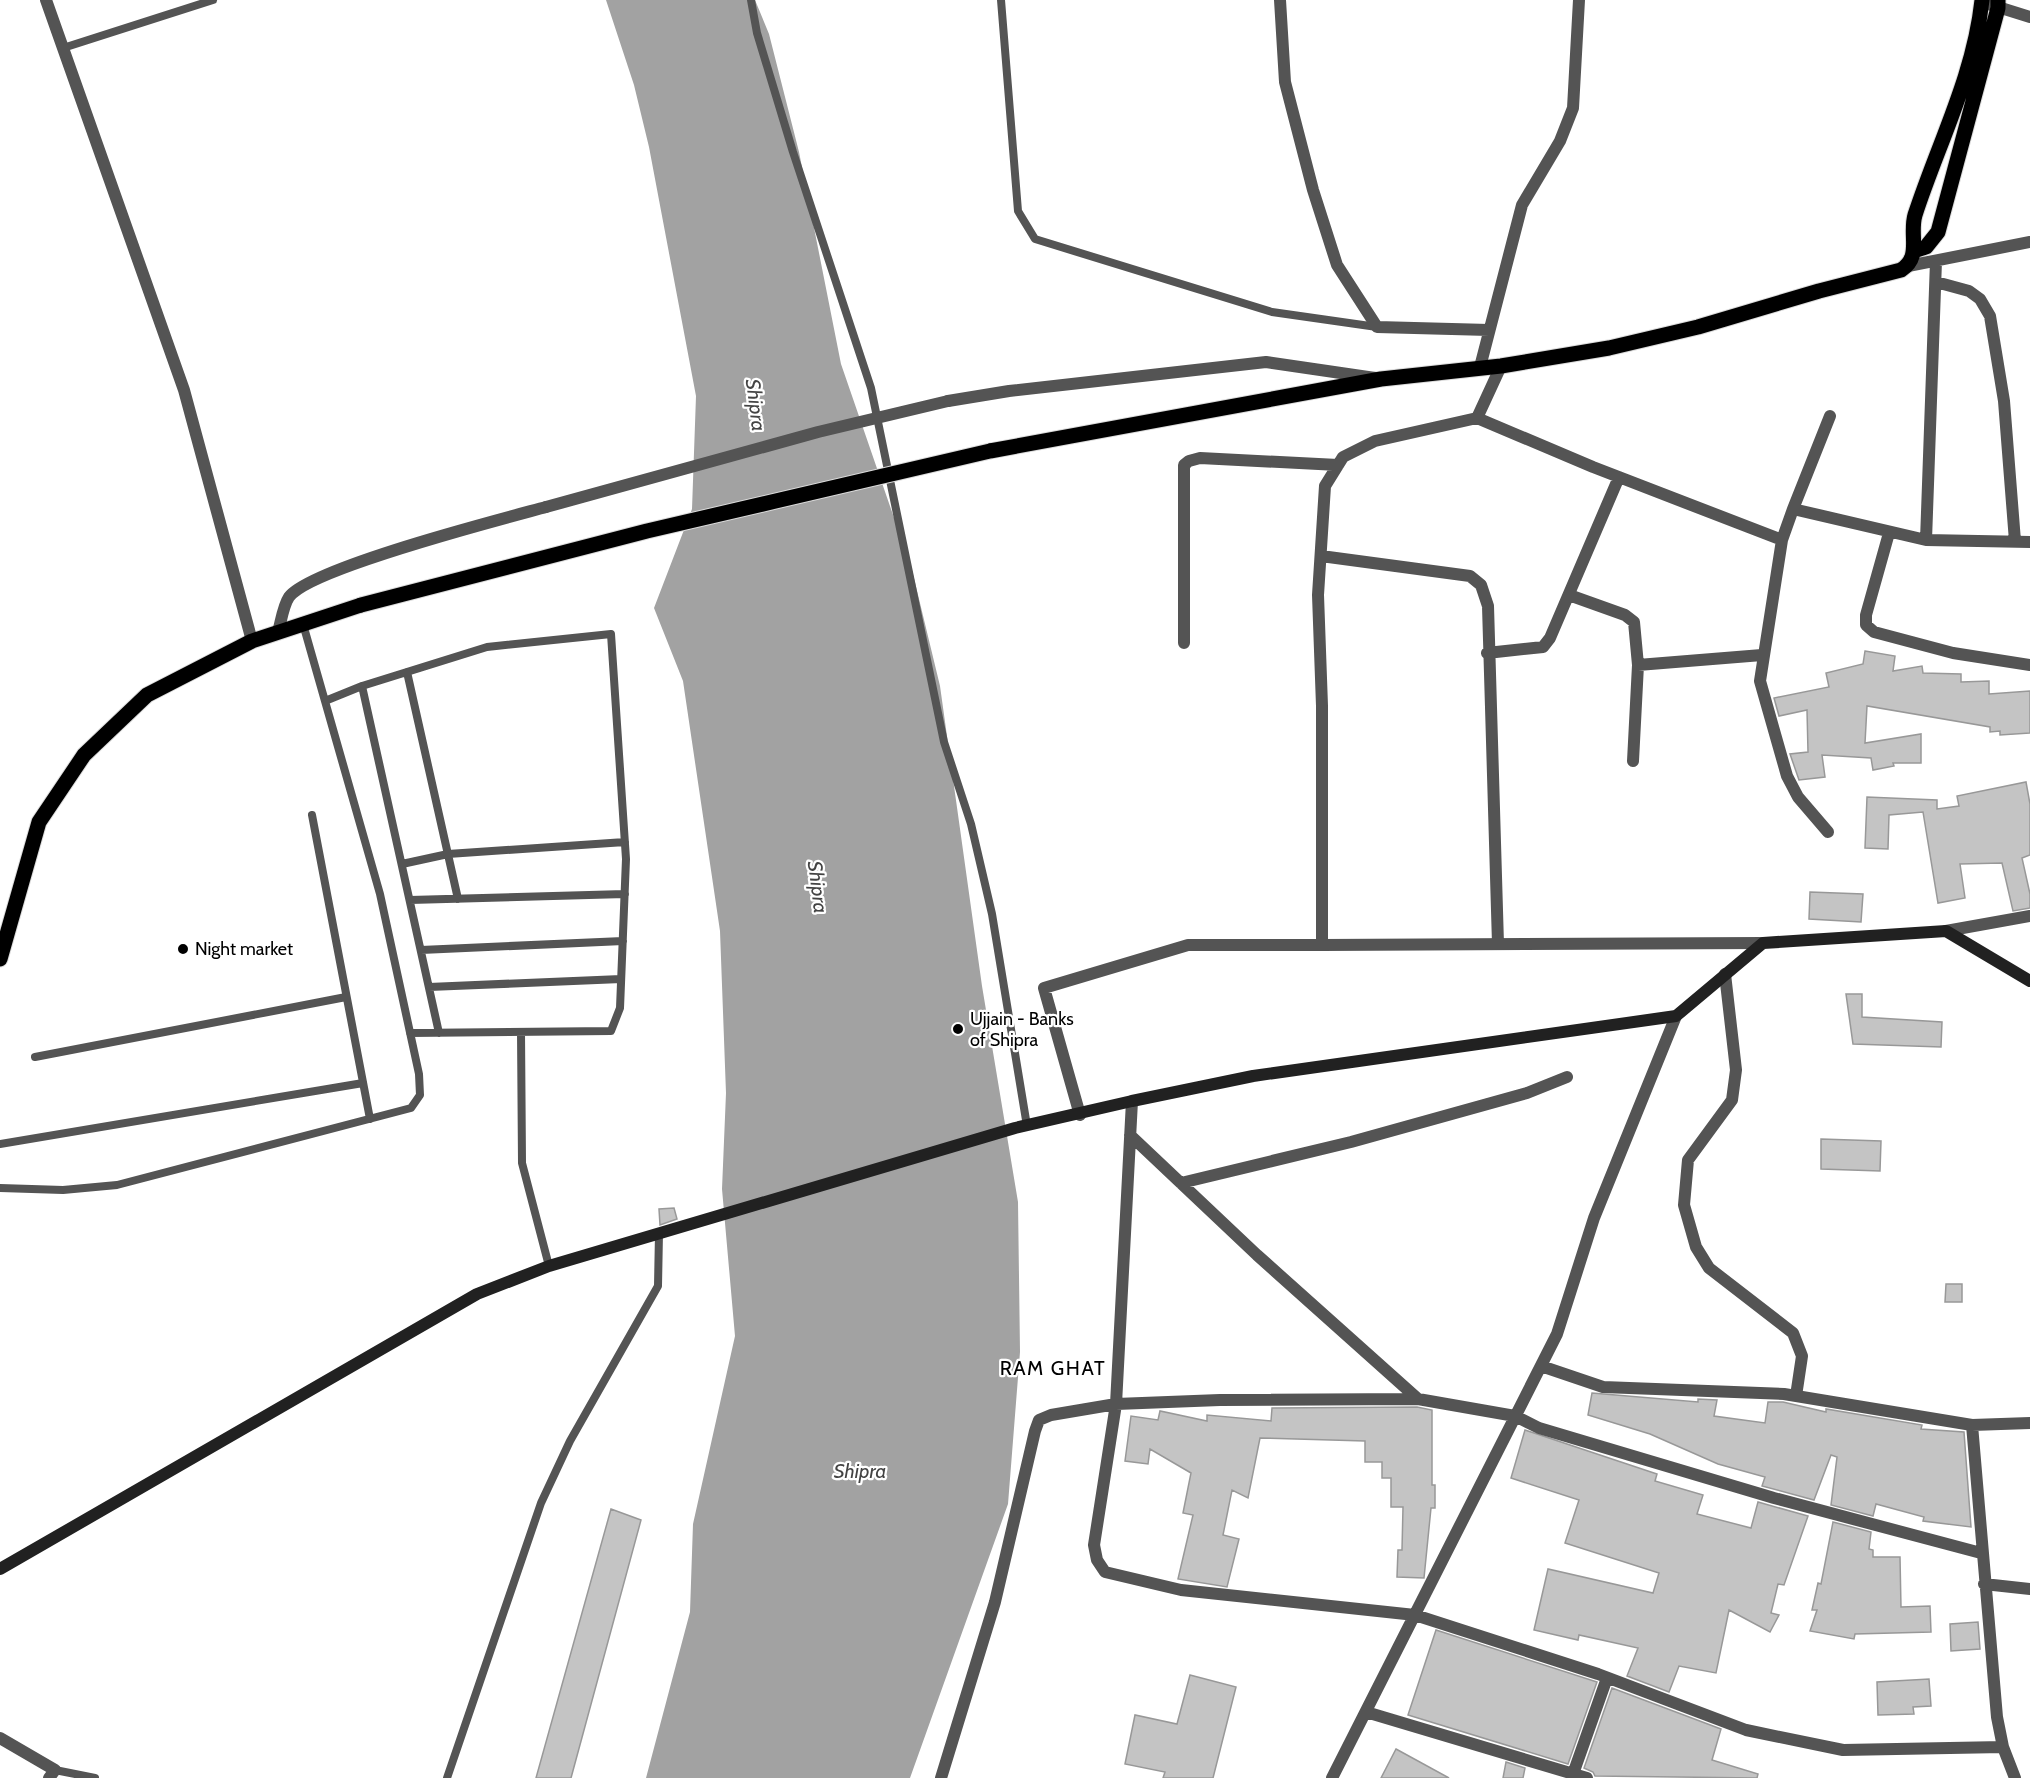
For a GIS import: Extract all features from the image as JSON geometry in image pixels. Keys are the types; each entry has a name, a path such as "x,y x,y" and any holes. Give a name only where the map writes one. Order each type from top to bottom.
{"main road":[{"path":"0,959 39,822 84,755 147,694 252,641 361,605 647,531 990,451 1381,379 1501,366 1609,348 1698,327 1819,291 1901,270 1908,266 1914,251 1914,218 1952,120 1974,48 1980,1"},
{"path":"1914,251 1926,247 1938,232 1998,4"},
{"path":"0,1569 477,1293 549,1266 659,1233 682,1229 1021,1127 1253,1076 1676,1016 1763,943 1946,931 2030,981"}],"street":[{"path":"46,0 184,390 252,641"},
{"path":"1281,0 1286,82 1313,190 1337,265 1377,327 1489,330"},
{"path":"1480,367 1522,205 1560,141 1573,108 1579,0"},
{"path":"1980,1 1998,4 2030,17"},
{"path":"1908,266 2030,242"},
{"path":"1926,540 1936,261"},
{"path":"1936,282 1969,291 1980,299 1990,316 2004,401 2015,541"},
{"path":"278,632 289,598 312,579 452,533 818,432 948,401 1009,391 1266,362 1329,369 1381,379"},
{"path":"1477,418 1501,366"},
{"path":"1828,832 1798,797 1787,776 1760,681 1762,655 1782,540 1830,416"},
{"path":"1322,945 1322,706 1318,595 1325,486 1343,457 1375,441 1477,418 1619,477 1782,540"},
{"path":"1184,643 1184,465 1200,458 1338,465"},
{"path":"1487,653 1543,647 1569,595 1619,477"},
{"path":"1793,509 1926,540 2030,542"},
{"path":"1889,533 1866,615 1866,625 1874,632 1953,653 2030,665"},
{"path":"1321,556 1470,576 1481,585 1488,606 1487,653 1498,944"},
{"path":"1569,595 1625,615 1634,622 1638,664 1633,761"},
{"path":"1638,664 1762,655"},
{"path":"1946,931 2030,916"},
{"path":"1080,1115 1044,988 1188,945 1763,943"},
{"path":"1725,975 1736,1070 1732,1100 1688,1160 1684,1205 1696,1247 1708,1268 1793,1333 1802,1356 1796,1396"},
{"path":"1332,1778 1557,1334 1594,1218 1676,1016"},
{"path":"1181,1183 1351,1142 1527,1093 1567,1077"},
{"path":"1132,1101 1116,1404 1094,1545 1097,1560 1105,1572 1181,1590 1416,1615 1607,1678 1746,1730 1843,1749 2003,1748"},
{"path":"1130,1135 1418,1399"},
{"path":"1541,1366 1603,1387 1796,1396 1972,1425 2030,1423"},
{"path":"941,1778 995,1602 1039,1420 1052,1415 1116,1404 1220,1400 1418,1399 1515,1416 1539,1428 1763,1494 1981,1553"},
{"path":"1972,1425 1981,1553 1997,1717 2003,1748 2015,1778"},
{"path":"1984,1584 2030,1589"},
{"path":"1573,1774 1607,1678"},
{"path":"1366,1713 1587,1778"},
{"path":"0,1738 52,1774"}],"lane":[{"path":"63,48 213,0"},
{"path":"751,0 757,33 793,152 871,388 944,742 971,824 992,914 1021,1127"},
{"path":"1001,0 1018,211 1035,238 1272,312 1377,327"},
{"path":"0,1188 63,1190 117,1185 411,1108 420,1095 419,1074 380,894 303,624"},
{"path":"325,701 362,686 488,647 611,634 625,842 620,1008 611,1031 410,1033"},
{"path":"407,672 458,899"},
{"path":"362,686 439,1033"},
{"path":"312,815 370,1119"},
{"path":"402,864 448,854 625,842"},
{"path":"410,900 625,894"},
{"path":"421,950 623,941"},
{"path":"429,987 621,979"},
{"path":"35,1057 346,997"},
{"path":"521,1032 522,1163 549,1266"},
{"path":"0,1144 363,1083"},
{"path":"447,1778 541,1503 570,1441 658,1286 659,1233"},
{"path":"52,1774 95,1778"}],"water":[{"name":"Shipra","path":"606,0 755,0 769,34 799,152 841,364 912,570 940,686 982,986 1018,1202 1020,1352 1008,1504 910,1778 646,1778 690,1612 693,1524 735,1336 722,1189 726,1093 720,931 683,681 654,608 692,509 696,396 649,147 634,85"}],"building":[{"path":"1865,651 1895,656 1893,671 1922,666 1923,673 1961,674 1961,682 1989,681 1989,694 2030,691 2030,733 2000,735 2000,731 1990,732 1990,727 1867,706 1865,743 1921,734 1921,763 1893,763 1894,766 1873,770 1871,758 1822,755 1825,777 1799,780 1790,754 1808,752 1807,710 1779,716 1774,698 1829,687 1826,673 1863,664"},
{"path":"2026,782 2030,804 2030,855 2022,858 2030,894 2030,908 2013,911 2002,863 1960,864 1965,898 1938,903 1923,812 1889,815 1888,849 1865,848 1867,797 1937,800 1937,809 1959,806 1957,796"},
{"path":"1810,892 1863,894 1861,922 1809,919"},
{"path":"1846,994 1862,994 1862,1017 1942,1022 1941,1047 1853,1044"},
{"path":"1821,1139 1881,1141 1880,1171 1821,1169"},
{"path":"674,1208 677,1219 660,1225 659,1209"},
{"path":"1946,1284 1962,1284 1962,1302 1945,1302"},
{"path":"1592,1393 1698,1402 1698,1399 1717,1400 1714,1416 1765,1423 1768,1402 1783,1402 1826,1412 1826,1409 1922,1425 1921,1429 1964,1432 1971,1527 1923,1521 1924,1517 1876,1504 1873,1516 1831,1505 1837,1457 1831,1455 1814,1500 1762,1486 1765,1477 1718,1464 1650,1434 1588,1415"},
{"path":"1417,1407 1432,1410 1432,1485 1435,1485 1435,1508 1431,1508 1424,1578 1397,1577 1398,1550 1402,1550 1403,1507 1391,1507 1391,1478 1382,1478 1382,1462 1365,1462 1365,1441 1260,1438 1248,1498 1232,1490 1223,1535 1239,1539 1227,1587 1178,1579 1193,1515 1183,1513 1191,1473 1150,1449 1148,1464 1125,1461 1131,1416 1158,1420 1160,1411 1207,1421 1207,1415 1271,1421 1272,1408"},
{"path":"1525,1430 1657,1474 1655,1481 1703,1495 1697,1514 1751,1528 1758,1502 1808,1516 1784,1585 1778,1584 1771,1613 1779,1615 1770,1632 1729,1610 1716,1673 1679,1666 1669,1692 1627,1676 1638,1648 1579,1635 1578,1640 1534,1630 1548,1569 1653,1593 1659,1573 1565,1543 1579,1500 1511,1478"},
{"path":"611,1509 641,1520 571,1778 536,1778"},
{"path":"1833,1522 1871,1532 1869,1549 1873,1550 1873,1557 1900,1557 1901,1607 1930,1606 1931,1632 1855,1634 1854,1639 1810,1631 1817,1610 1812,1610 1818,1583 1821,1584"},
{"path":"1978,1622 1980,1649 1951,1651 1950,1624"},
{"path":"1436,1630 1597,1682 1568,1764 1408,1715"},
{"path":"1190,1675 1236,1687 1213,1778 1163,1778 1165,1772 1125,1764 1135,1715 1177,1724"},
{"path":"1929,1679 1931,1706 1913,1707 1914,1714 1878,1715 1877,1682"},
{"path":"1612,1688 1721,1729 1712,1760 1758,1774 1757,1778 1595,1776 1593,1772 1584,1768"},
{"path":"1396,1749 1449,1778 1381,1778"},
{"path":"1506,1762 1525,1768 1523,1778 1503,1778"}],"place":[{"name":"Night market","path":"183,949"},
{"name":"Ujjain - Banks of Shipra","path":"958,1029"}],"district":[{"name":"RAM GHAT","path":"1053,1368"}]}
